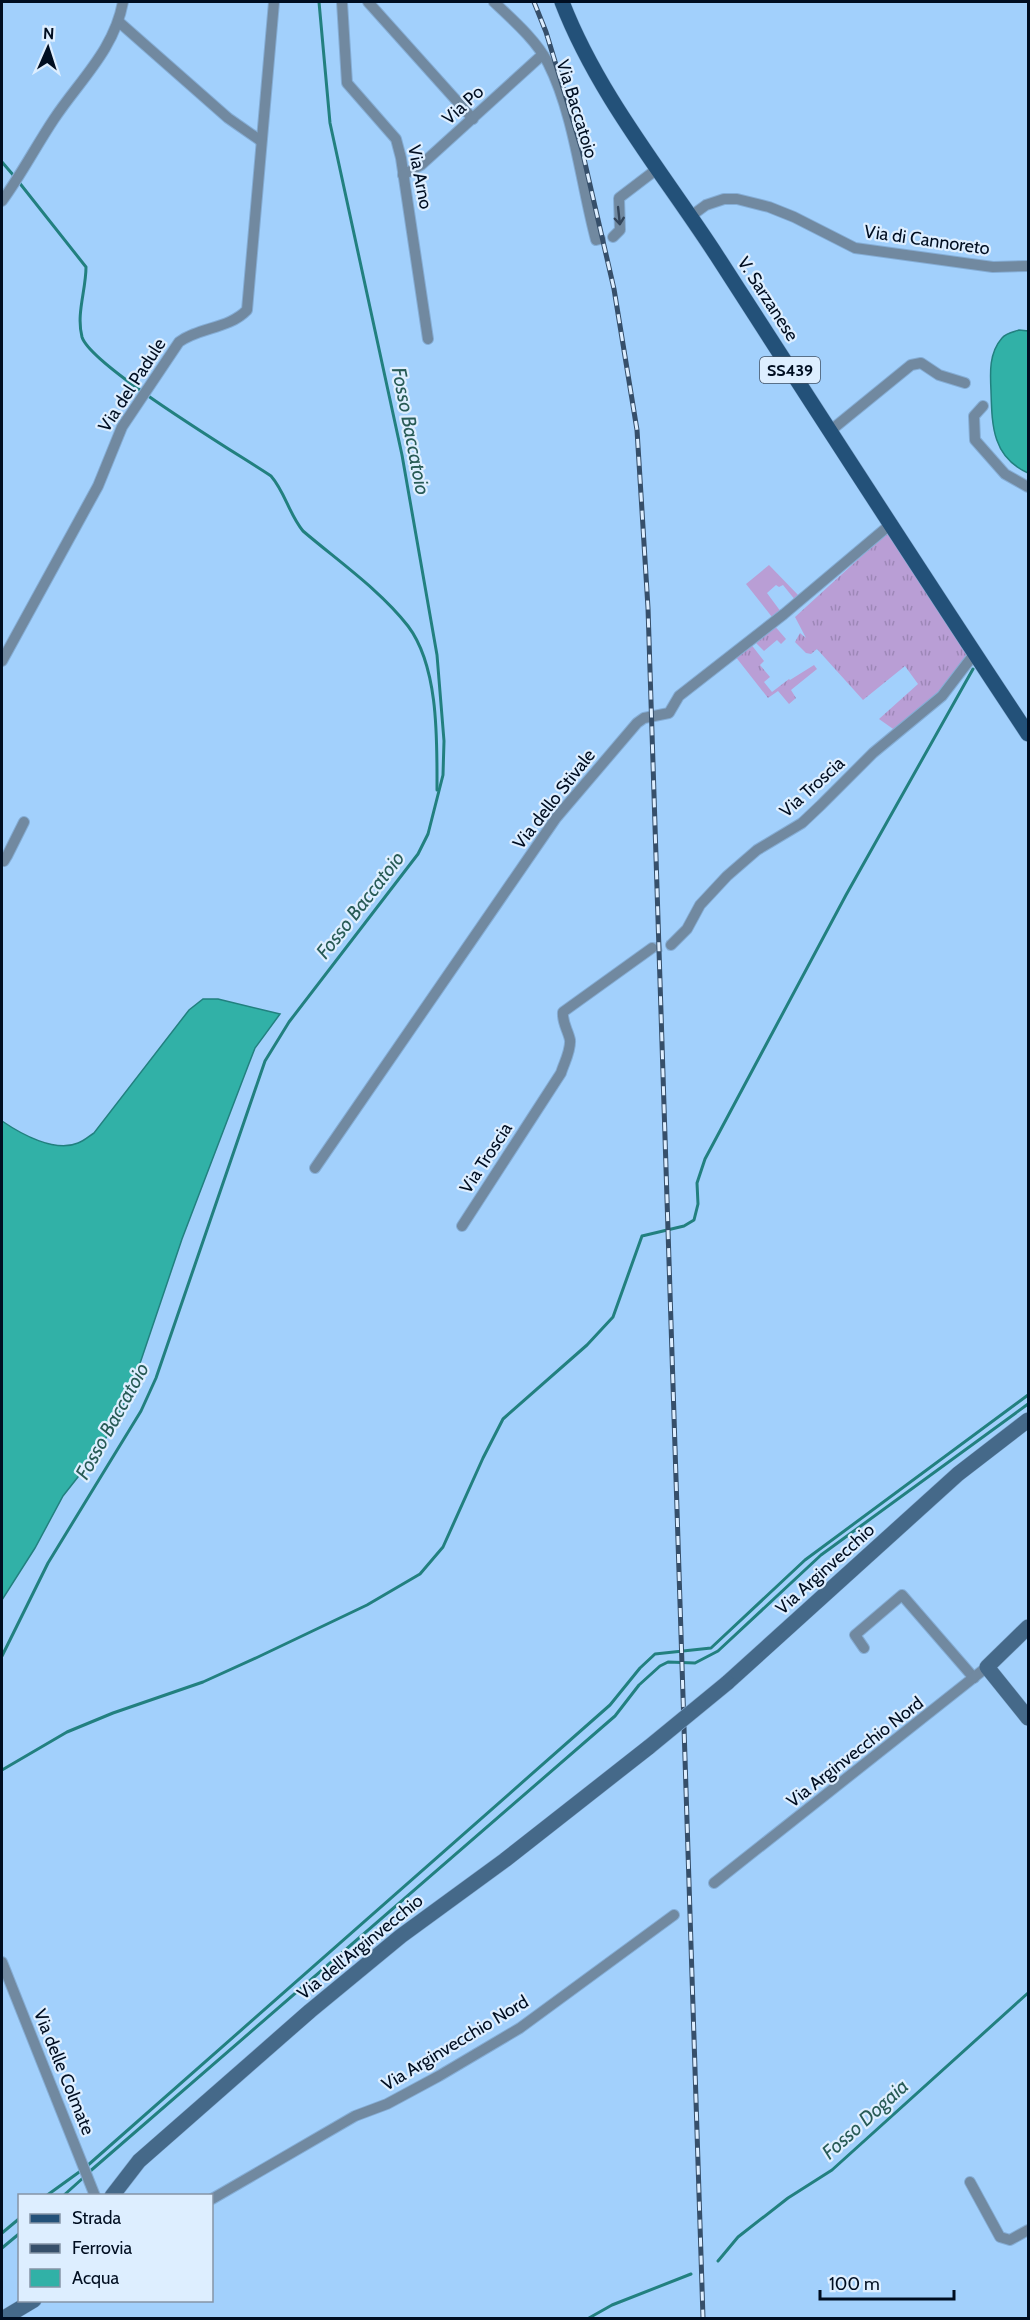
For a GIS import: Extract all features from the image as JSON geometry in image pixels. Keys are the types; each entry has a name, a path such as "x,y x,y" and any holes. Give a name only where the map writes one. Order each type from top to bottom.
{"main road":[{"name":"V. Sarzanese","path":"562,2 581,47 620,117 691,216 1029,734"},
{"name":"Via Arginvecchio","path":"649,1747 727,1683 958,1474 1029,1420"},
{"path":"1029,1627 987,1667 1029,1718"},
{"name":"Via dell'Arginvecchio","path":"114,2194 139,2161 310,2011 401,1936 505,1860 649,1747"},
{"path":"4,2319 32,2302"}],"street":[{"path":"2,201 55,117 98,61 119,22 123,2"},
{"name":"Via del Padule","path":"2,661 98,486 116,439 179,342 187,336 229,322 247,310 274,2"},
{"name":"Via Arno","path":"342,2 347,83 396,139 428,339"},
{"path":"368,2 473,119"},
{"name":"Via Baccatoio","path":"494,2 537,46 541,56 547,61 568,123 598,239"},
{"path":"119,22 228,118 261,141"},
{"name":"Via Po","path":"403,175 421,165 541,56"},
{"path":"613,237 620,230 619,198 657,169"},
{"name":"Via di Cannoreto","path":"691,216 706,205 724,199 737,200 769,207 794,217 855,248 993,267 1029,266"},
{"path":"830,431 911,365 921,363 939,375 965,383"},
{"path":"983,406 974,416 975,440 1005,474 1029,487"},
{"name":"Via dello Stivale","path":"315,1168 556,818 637,723 644,718 669,713 679,696 784,614 892,523"},
{"name":"Via Troscia","path":"671,945 681,937 700,905 727,876 757,850 802,822 815,811 873,753 942,696 975,653"},
{"path":"2,860 4,861 7,856 24,822"},
{"name":"Via Troscia","path":"462,1226 561,1073 569,1051 570,1040 562,1021 563,1012 652,948"},
{"path":"864,1648 855,1635 902,1594 974,1678"},
{"name":"Via Arginvecchio Nord","path":"714,1883 987,1667"},
{"name":"Via Arginvecchio Nord","path":"213,2198 355,2116 387,2104 520,2028 674,1915"},
{"name":"Via delle Colmate","path":"2,1962 93,2193"},
{"path":"969,2182 1000,2237 1010,2240 1029,2230"}],"green space":[{"path":"888,532 969,656 940,693 896,731 879,719 918,684 905,666 863,700 817,649 811,654 806,653 795,642 800,633 806,638 795,617"},
{"path":"769,565 800,597 796,601 783,585 779,587 776,585 767,593 781,612 772,617 746,584"},
{"path":"773,624 786,639 781,644 777,640 764,651 754,641"},
{"path":"750,643 764,661 760,665 770,677 764,682 772,692 814,665 817,669 791,690 796,698 789,704 778,691 768,698 735,656"}],"water":[{"path":"1019,330 1028,331 1028,473 1007,458 1001,449 996,439 992,416 990,377 993,356 1004,336"},
{"path":"203,999 218,999 280,1014 255,1048 182,1239 130,1393 100,1449 63,1496 35,1548 2,1600 2,1121 38,1141 49,1144 59,1146 82,1141 94,1133 189,1010"}],"waterway":[{"name":"Fosso Baccatoio","path":"2,1656 48,1563 141,1411 156,1378 265,1061 289,1022 418,854 428,834 443,775 444,741 437,655 402,455 330,123 319,2"},
{"path":"2,162 14,176"},
{"path":"18,181 86,267 80,328 82,337 91,350 137,388 271,476 303,531 372,588 408,626 426,662 431,683 436,727 437,790"},
{"path":"2,1770 67,1732 113,1713 203,1682 367,1605 420,1574 443,1547 503,1419 587,1345 613,1317 642,1236 684,1226 694,1220 698,1204 697,1183 705,1159 846,895 973,669"},
{"path":"87,2166 610,1705 640,1668 655,1654 711,1648 805,1560 1028,1395"},
{"path":"88,2173 615,1716 639,1685 660,1666 668,1662 695,1663 718,1651 821,1555 1028,1404"},
{"name":"Fosso Dogaia","path":"718,2261 738,2237 788,2198 832,2170 1028,1993"},
{"path":"49,2194 82,2170"},
{"path":"65,2194 83,2178"},
{"path":"2,2233 18,2220"},
{"path":"2,2248 18,2235"},
{"name":"Fosso Dogaia","path":"589,2318 612,2305 691,2274"}],"tunnel":[{"path":"652,948 671,945"}],"railway":[{"path":"534,2 546,32 582,150 614,289 637,430 648,608 703,2318"}]}
